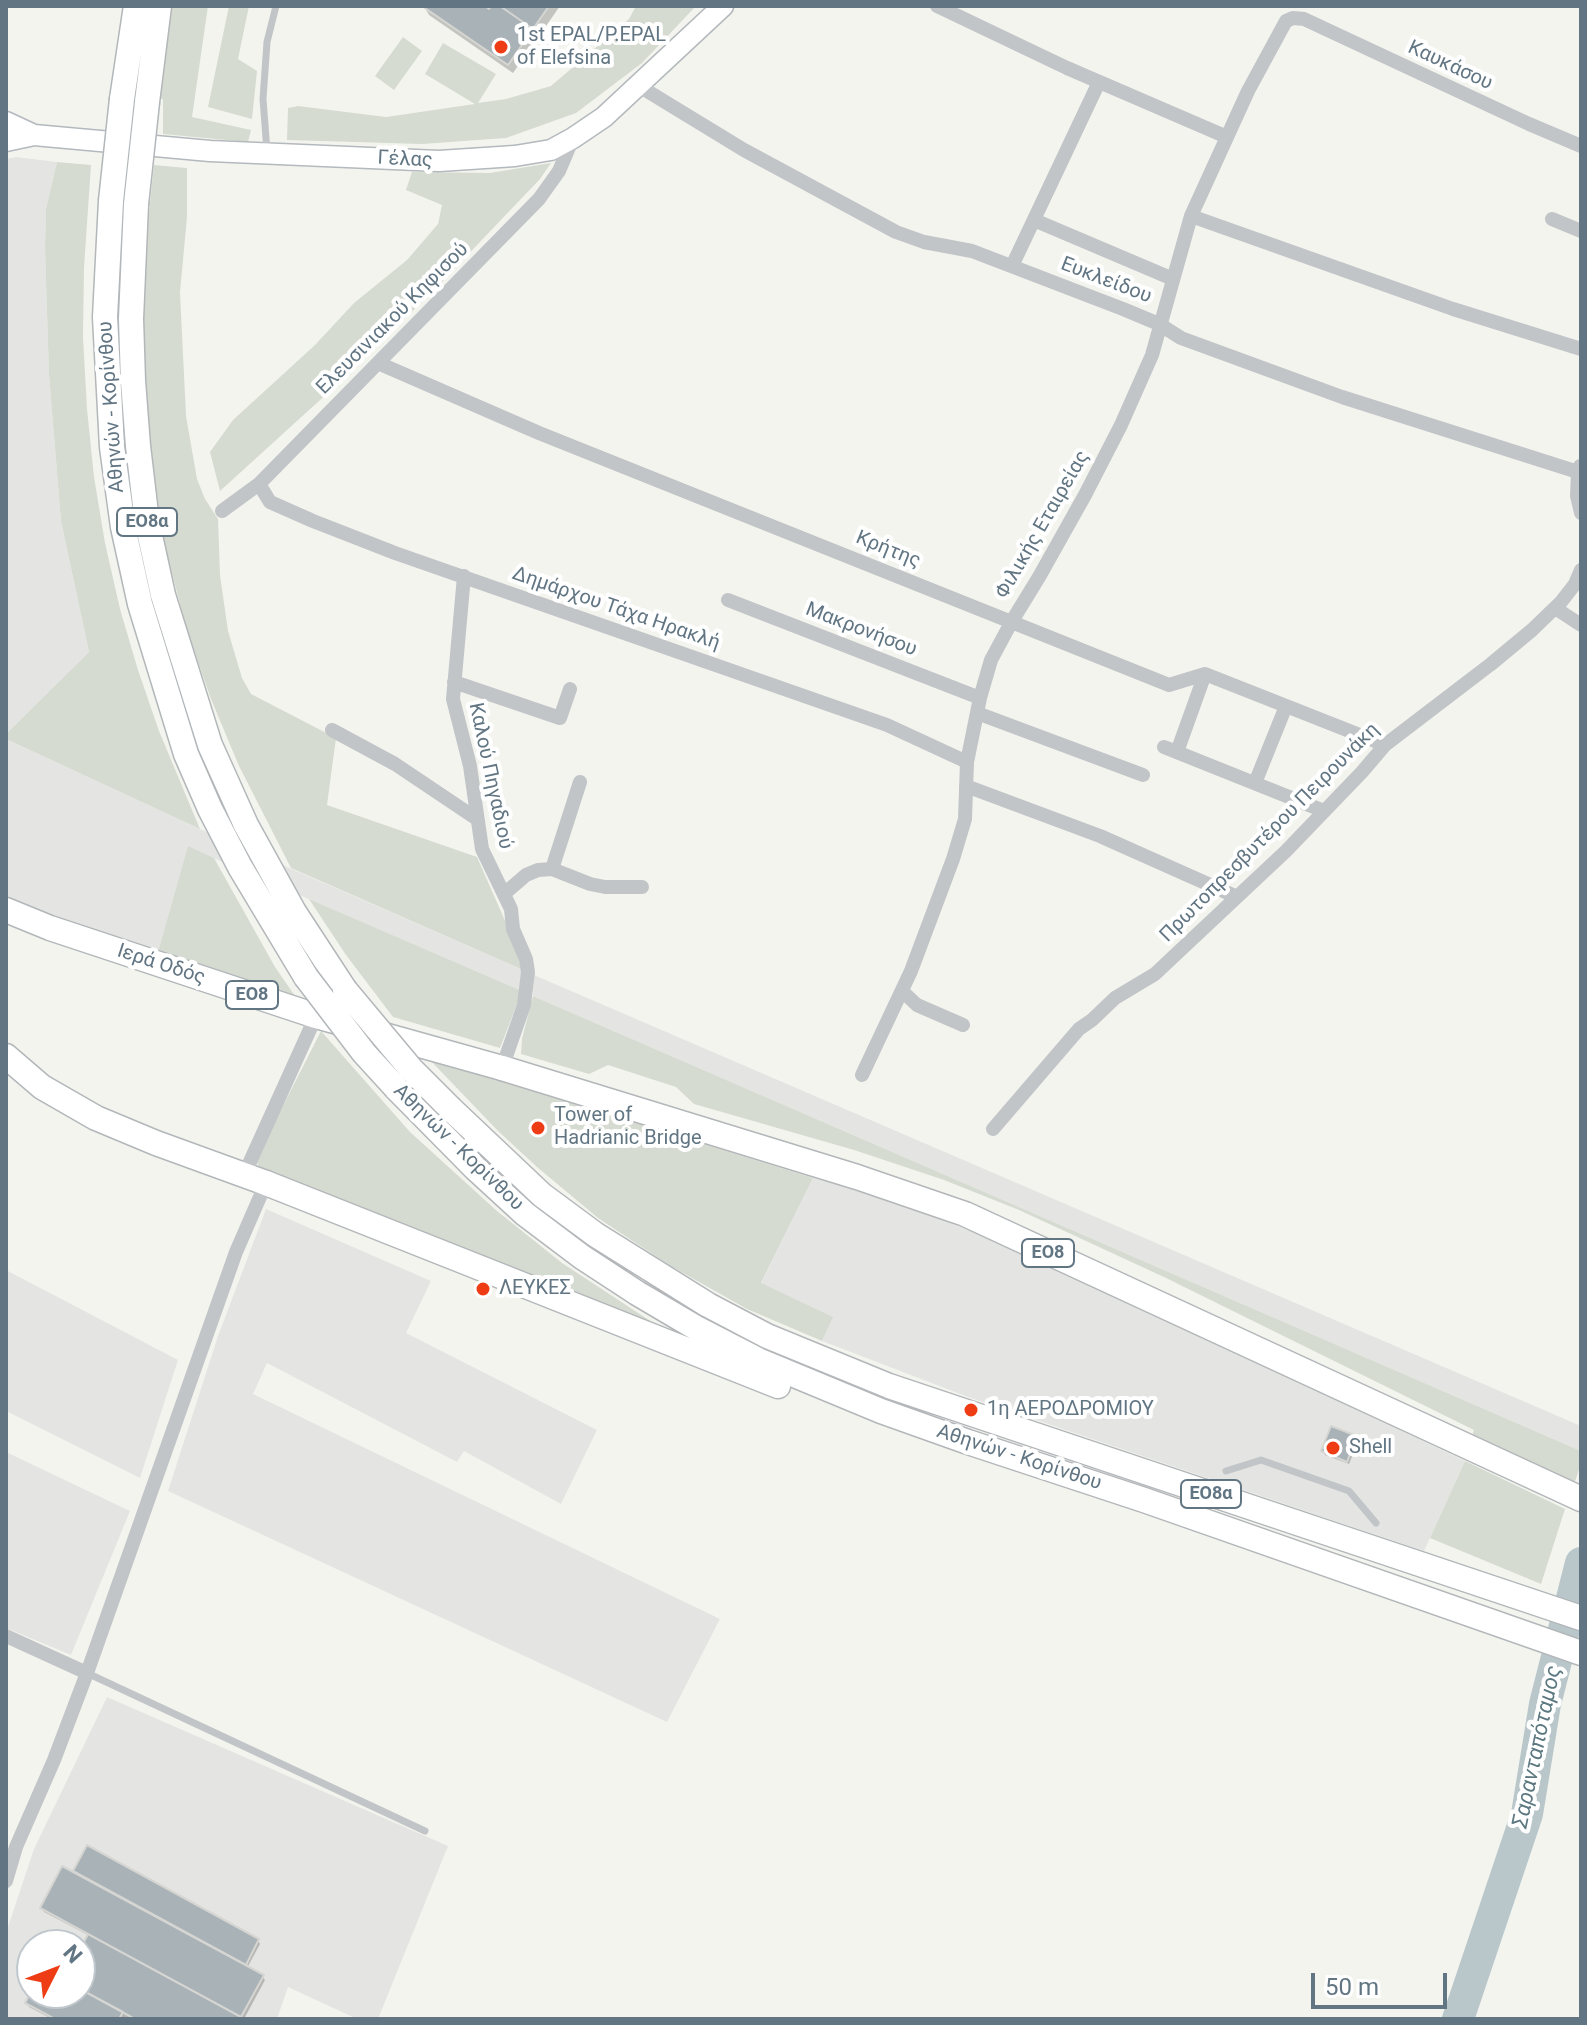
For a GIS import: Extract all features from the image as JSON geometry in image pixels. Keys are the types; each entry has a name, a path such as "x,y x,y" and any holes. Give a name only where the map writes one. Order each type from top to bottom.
{"main road":[{"name":"Αθηνών - Κορίνθου","path":"136,6 111,201 105,330 112,447 123,527 140,604 162,680 186,754 210,809 256,895 306,977 364,1053 525,1214 582,1257 674,1314 758,1360 881,1411 968,1442 1144,1500 1581,1653"},
{"name":"Αθηνών - Κορίνθου","path":"159,6 136,204 131,334 138,446 147,522 163,595 205,731 246,825 294,912 345,990 411,1069 542,1195 596,1235 674,1285 767,1336 889,1386 1581,1618"},
{"name":"Γέλας","path":"6,141 34,135 210,151 439,161 515,156 551,150 604,117 723,6"},
{"name":"Γέλας","path":"6,122 34,135"},
{"name":"Ιερά Οδός","path":"6,910 50,928 316,1016 502,1068"},
{"path":"6,1056 42,1087 86,1113 156,1143 255,1179 780,1387 881,1411"},
{"name":"ΕΟ8","path":"502,1068 857,1177 965,1214 1576,1497"}],"street":[{"path":"937,6 1099,82 1227,137"},
{"name":"Φιλικής Εταιρείας","path":"862,1075 911,971 953,859 965,819 967,762 991,660 1121,425 1152,355 1191,216 1248,91 1286,21 1304,19"},
{"name":"Καυκάσου","path":"1304,19 1581,146"},
{"path":"1012,266 1099,82"},
{"name":"Ευκλείδου","path":"639,86 744,150 896,232 924,242 972,251 1159,324 1181,338 1342,397 1579,476"},
{"name":"Ελευσινιακού Κηφισού","path":"222,511 259,484 539,199 559,171 573,138"},
{"path":"1191,216 1439,304 1581,349"},
{"path":"1552,219 1581,231"},
{"path":"1034,220 1173,279"},
{"name":"Κρήτης","path":"378,363 625,468 1169,685 1205,674"},
{"path":"1579,476 1577,496 1581,513"},
{"name":"Δημάρχου Τάχα Ηρακλή","path":"259,484 270,502 313,521 887,725 967,762"},
{"name":"Πρωτοπρεσβυτέρου Πειρουνάκη","path":"993,1129 1079,1029 1115,998 1155,974 1286,851 1385,745 1491,664 1555,608 1575,584 1581,570"},
{"name":"Καλού Πηγαδιού","path":"464,576 453,699 470,766 482,849 511,909 513,929 528,972 524,1005 502,1068"},
{"name":"Μακρονήσου","path":"728,600 1143,775"},
{"path":"1555,608 1581,625"},
{"path":"1324,811 1171,749 1205,674 1385,745"},
{"path":"454,682 560,718 570,689"},
{"path":"1255,783 1286,706"},
{"path":"332,730 395,764 477,819"},
{"path":"552,869 580,782"},
{"path":"966,786 1100,836 1237,897"},
{"path":"504,894 526,875 552,869 605,887 642,887"},
{"path":"902,991 917,1005 963,1025"},
{"path":"6,1881 16,1847 87,1673 236,1252 255,1179 316,1016"},
{"path":"6,1636 87,1673"}],"lane":[{"path":"267,153 263,99 267,42 276,6"},
{"path":"1226,1471 1261,1460 1349,1491 1376,1523"},
{"path":"87,1673 425,1831"}],"shaded area":[{"path":"165,6 208,6 192,117 251,130 248,142 163,134 163,99 152,99"},
{"path":"229,6 249,6 238,59 257,71 252,119 208,107"},
{"path":"636,6 696,6 642,63 576,113 506,138 422,144 287,140 288,108 298,106 386,117 475,104 425,74 443,43 496,74 478,103 506,99 551,86 629,19"},
{"path":"403,37 422,51 394,90 375,76"},
{"path":"16,157 57,162 46,209 49,375 61,521 89,652 6,734 6,159"},
{"path":"57,162 91,165 83,337 94,477 105,543 138,670 159,731 200,829 6,739 6,734 89,652 61,521 49,375 46,209"},
{"path":"551,163 540,179 437,287 330,391 220,491 210,452 233,420 315,345 354,303 407,260 438,224 442,205 406,190 412,172 490,173"},
{"path":"154,165 187,168 187,217 180,292 186,416 197,479 218,519 220,575 228,631 242,678 251,694 336,738 327,805 477,857 517,948 521,969 291,868 239,766 186,627 166,550 153,477 142,335 143,269"},
{"path":"6,739 200,829 528,972 522,991 188,847 157,955 6,904"},
{"path":"188,846 214,858 275,967 295,996 157,955"},
{"path":"309,899 522,991 500,1048 393,1017"},
{"path":"534,975 1581,1426 1581,1451 533,996"},
{"path":"533,996 1581,1451 1581,1464 1573,1487 1471,1438 1474,1430 1166,1278 1019,1210 944,1180 854,1150 694,1104 676,1087 608,1065 589,1074 521,1054"},
{"path":"321,1031 410,1132 497,1211 562,1263 658,1326 261,1172 257,1163 259,1153"},
{"path":"429,1059 813,1178 761,1283 833,1317 822,1341 747,1309 669,1265 598,1218 497,1130"},
{"path":"813,1178 893,1200 1041,1260 1465,1461 1424,1551 968,1397 822,1341 832,1317 761,1284"},
{"path":"266,1209 431,1281 406,1333 597,1430 561,1504 464,1451 457,1462 267,1363 253,1394 720,1619 667,1722 168,1491 218,1336"},
{"path":"6,1270 178,1360 140,1478 6,1411"},
{"path":"6,1452 130,1511 71,1655 6,1628"},
{"path":"1465,1461 1565,1509 1541,1584 1430,1538"},
{"path":"107,1697 448,1846 378,2019 357,2019 288,1987 277,2019 6,2019 6,1933 34,1849"}],"building":[{"name":"1st EPAL/P.EPAL of Elefsina","path":"422,6 485,6 489,9 500,6 533,29 508,65"},
{"name":"1st EPAL/P.EPAL of Elefsina","path":"500,6 549,6 533,29"},
{"path":"1331,1426 1357,1436 1347,1462 1321,1451"},
{"path":"87,1845 259,1939 246,1965 73,1871"},
{"path":"62,1866 264,1975 241,2017 96,1938 96,1929 79,1929 40,1908"},
{"path":"96,1938 241,2017 240,2019 135,2019 96,1998"},
{"path":"96,1998 123,2012 119,2019 55,2019 36,2009 96,2009"}],"waterway":[{"name":"Σαρανταπόταμος","path":"1458,2019 1527,1814 1545,1704 1581,1563"}],"place":[{"name":"1st EPAL/P.EPAL of Elefsina","path":"501,47"},
{"name":"Tower of Hadrianic Bridge","path":"538,1128"},
{"name":"ΛΕΥΚΕΣ","path":"483,1289"},
{"name":"1η ΑΕΡΟΔΡΟΜΙΟΥ","path":"971,1410"},
{"name":"Shell","path":"1333,1448"}]}
